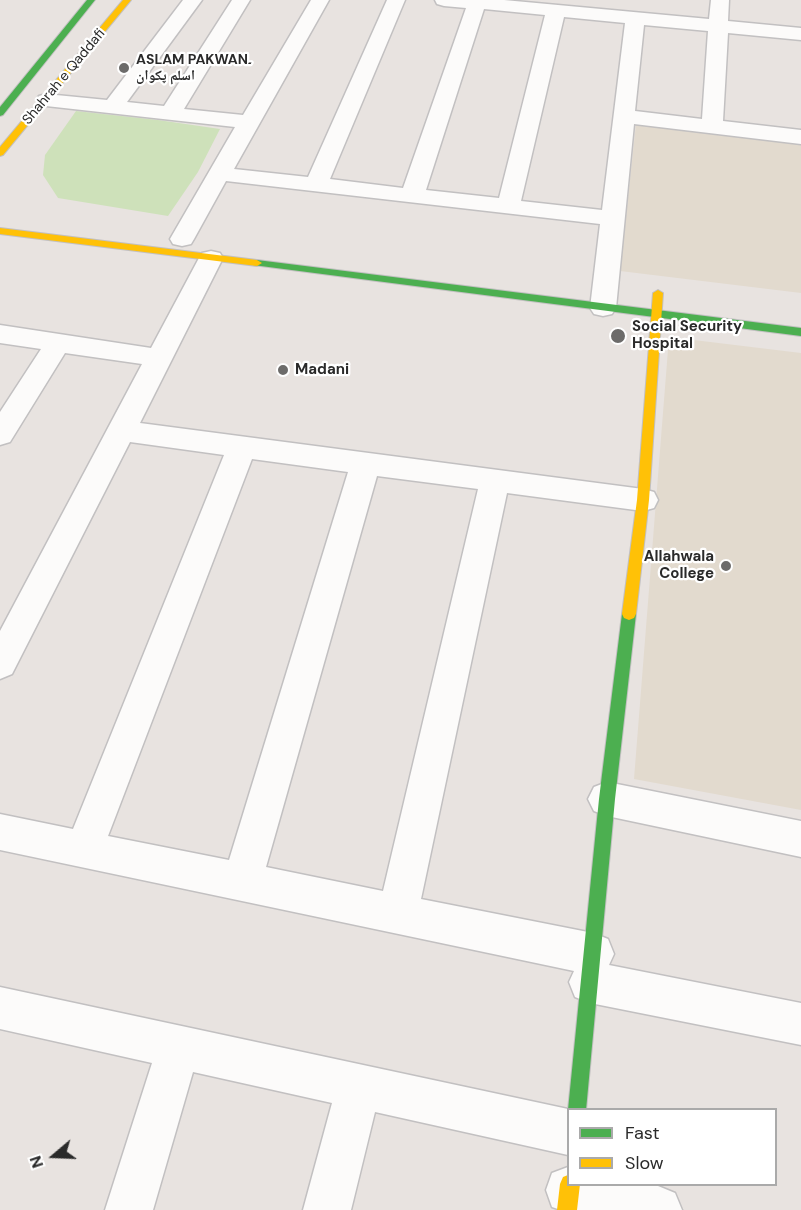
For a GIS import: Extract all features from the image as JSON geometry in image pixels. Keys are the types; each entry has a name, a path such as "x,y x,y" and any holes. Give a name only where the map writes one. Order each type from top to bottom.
{"main road":[{"name":"Shahrah e Qaddafi","path":"1,111 91,0"},
{"name":"Shahrah e Qaddafi","path":"0,153 127,0"},
{"path":"0,231 189,244 603,308 801,332"},
{"path":"577,1108 607,799 643,500 658,293"}],"street":[{"path":"113,108 193,0"},
{"path":"170,114 241,0"},
{"path":"0,664 160,358 189,244 221,174 320,0"},
{"path":"316,185 396,0"},
{"path":"444,0 801,34"},
{"path":"712,126 720,0"},
{"path":"412,196 477,3"},
{"path":"508,207 556,10"},
{"path":"603,308 635,18"},
{"path":"46,100 249,122"},
{"path":"624,116 801,137"},
{"path":"221,174 613,219"},
{"path":"0,334 160,358"},
{"path":"0,435 58,343"},
{"path":"121,431 643,500"},
{"path":"84,849 242,447"},
{"path":"242,881 366,463"},
{"path":"398,913 495,480"},
{"path":"607,799 801,839"},
{"path":"0,832 398,913 591,968 801,1023"},
{"path":"3,1015 179,1047 567,1132"},
{"path":"129,1210 179,1047"},
{"path":"327,1210 359,1086"},
{"path":"569,1195 658,1210"}],"shaded area":[{"path":"636,124 801,142 801,293 620,271"},
{"name":"Allahwala College","path":"669,337 801,353 801,810 634,779"}],"green space":[{"path":"76,111 220,129 198,172 168,216 58,198 43,175 45,155"}],"traffic: fast":[{"path":"0,113 91,0"},
{"path":"257,263 801,332"},
{"path":"577,1108 607,799 629,614"}],"traffic: slow":[{"path":"0,153 127,0"},
{"path":"0,231 257,263"},
{"path":"629,614 643,500 658,293"},
{"path":"567,1210 570,1186"}],"place":[{"name":"ASLAM PAKWAN۔ اسلم پکوان","path":"124,68"},
{"name":"Social Security Hospital","path":"618,336"},
{"name":"Madani","path":"283,370"},
{"name":"Allahwala College","path":"726,566"}]}
